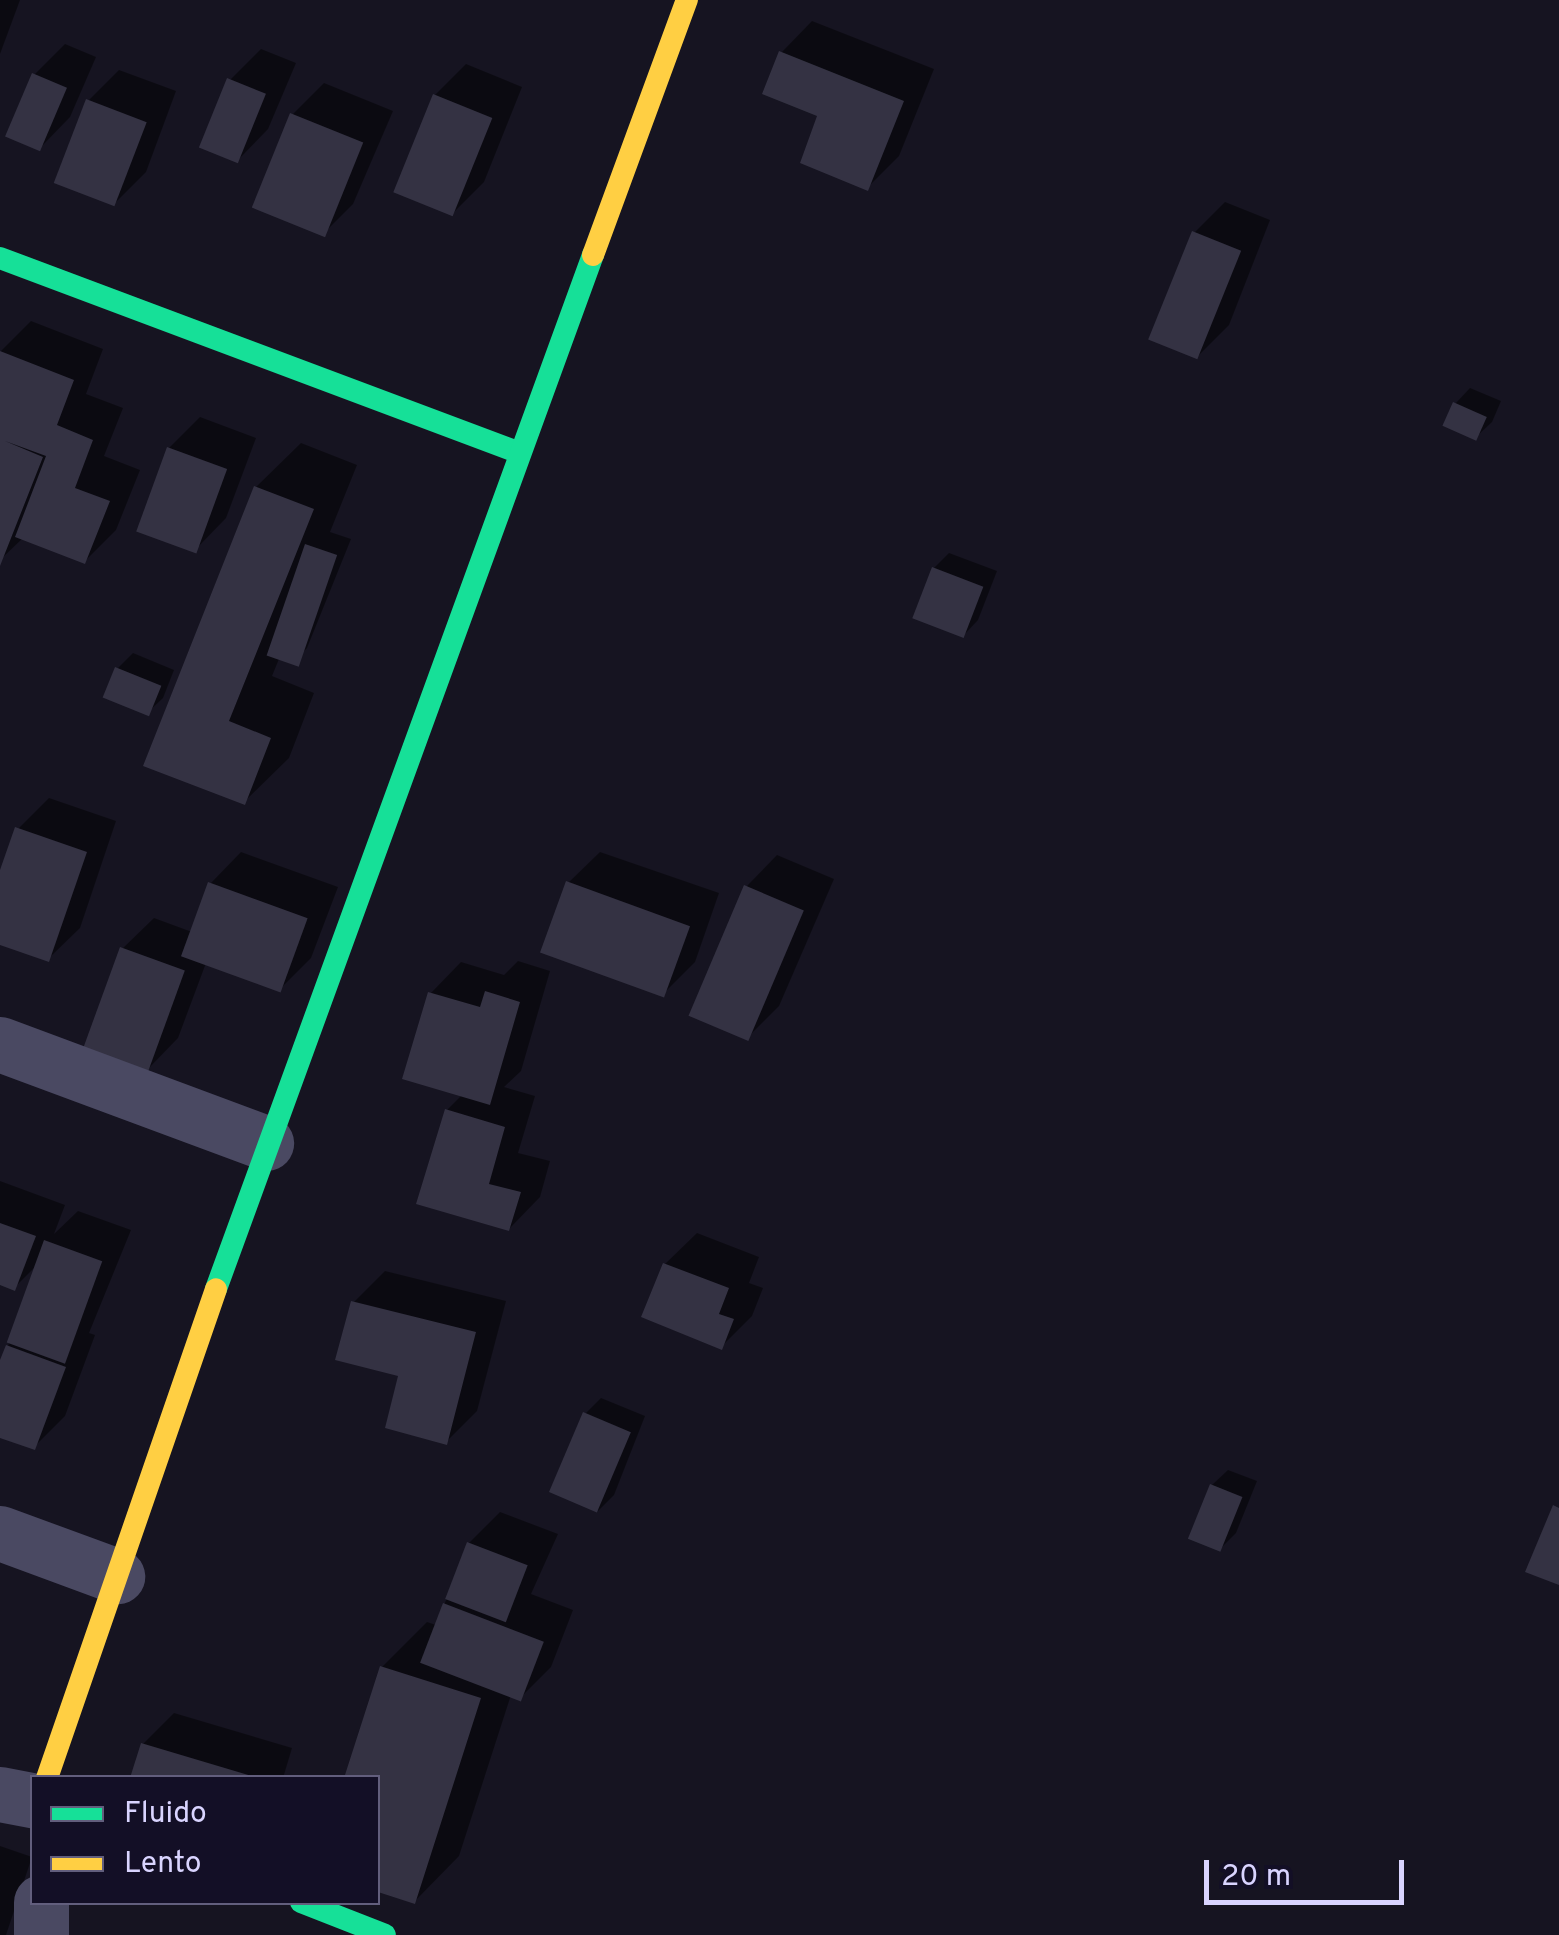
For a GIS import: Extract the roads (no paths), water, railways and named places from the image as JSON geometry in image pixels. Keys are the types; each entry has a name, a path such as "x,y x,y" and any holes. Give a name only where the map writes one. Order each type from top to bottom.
{"street":[{"path":"48,1775 266,1143 686,0"},
{"path":"0,258 520,453"},
{"path":"0,1044 266,1143"},
{"path":"0,1533 117,1576"},
{"path":"0,1794 30,1800"},
{"path":"41,1905 41,1935"},
{"path":"309,1905 385,1935"}]}
